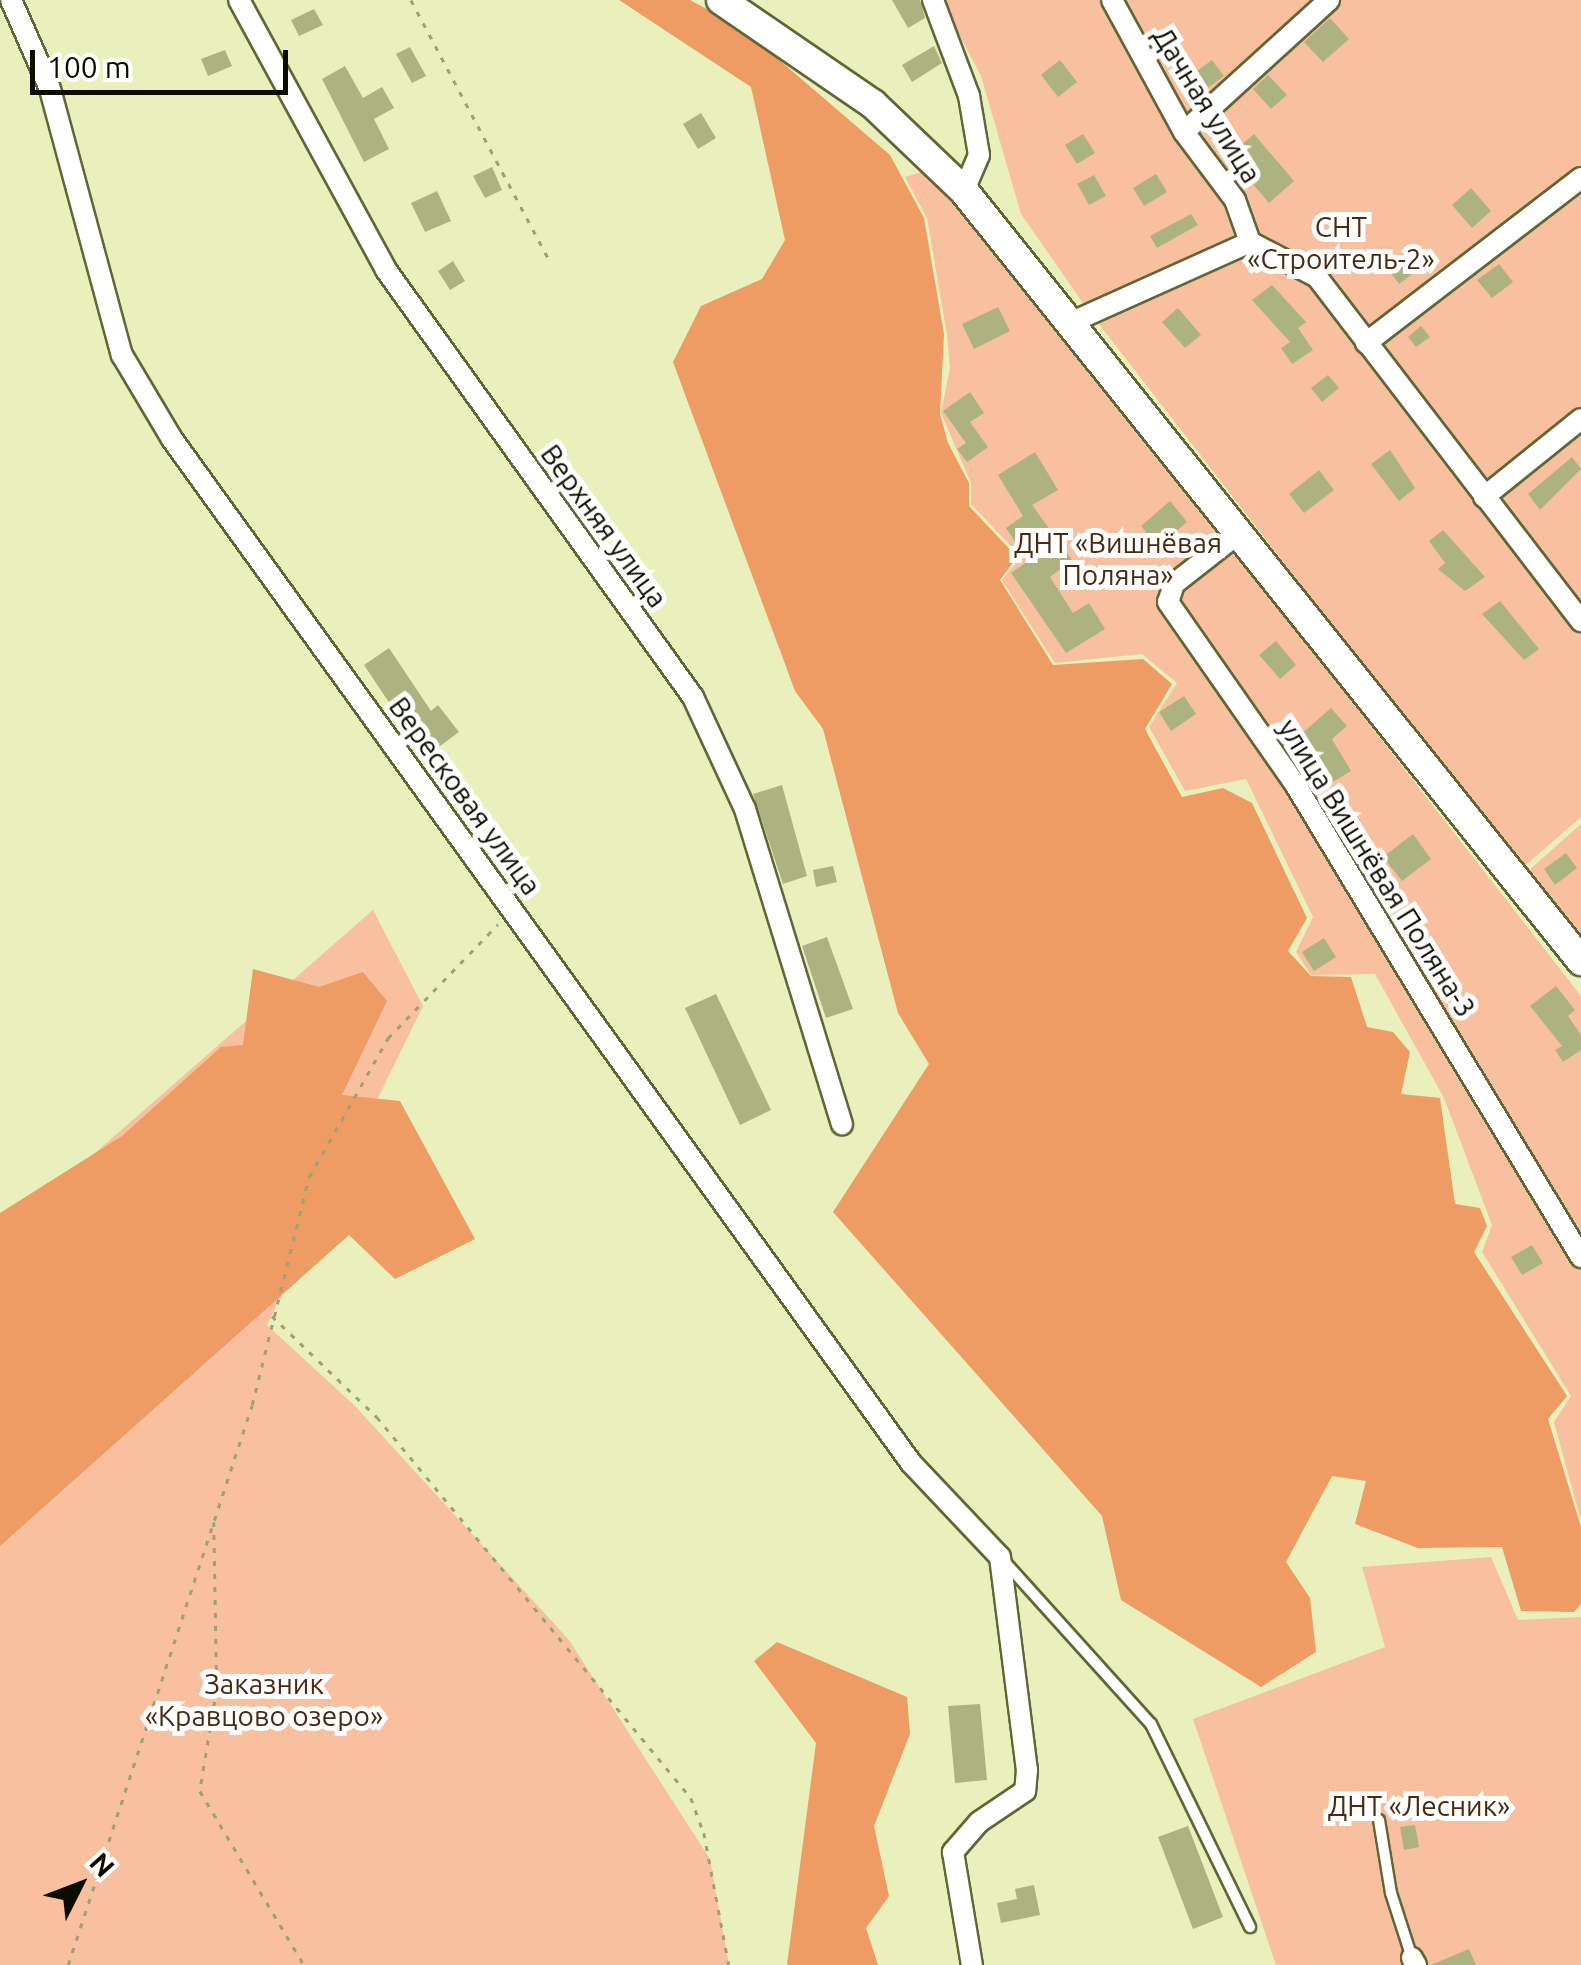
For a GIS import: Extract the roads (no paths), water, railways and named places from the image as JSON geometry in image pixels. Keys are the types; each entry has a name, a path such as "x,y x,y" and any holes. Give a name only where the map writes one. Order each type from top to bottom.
{"main road":[{"path":"721,0 873,104 964,192 1581,961"}],"street":[{"name":"Вересковая улица","path":"11,0 50,89 122,354 172,439 911,1463 1000,1557"},
{"name":"Верхняя улица","path":"239,0 386,270 693,697 745,809 842,1124"},
{"path":"933,0 969,96 976,136 975,173 964,192"},
{"name":"Дачная улица","path":"1112,0 1184,132 1235,200 1250,242"},
{"path":"1184,132 1329,0"},
{"path":"1366,343 1581,178"},
{"path":"1072,322 1250,242 1316,276 1581,620"},
{"path":"1484,497 1581,419"},
{"name":"улица Вишнёвая Поляна-3","path":"1239,532 1174,584 1168,602 1295,784 1581,1258"},
{"path":"972,1965 953,1852 978,1822 1025,1791 1027,1770 1000,1557"}],"lane":[{"path":"1000,1557 1151,1724 1250,1927"},
{"path":"1378,1820 1391,1894 1414,1961"}],"park label":[{"name":"СНТ «Строитель-2»","path":"1341,243"},
{"name":"ДНТ «Вишнёвая Поляна»","path":"1118,559"},
{"name":"Заказник «Кравцово озеро»","path":"264,1700"},
{"name":"ДНТ «Лесник»","path":"1419,1806"}]}
